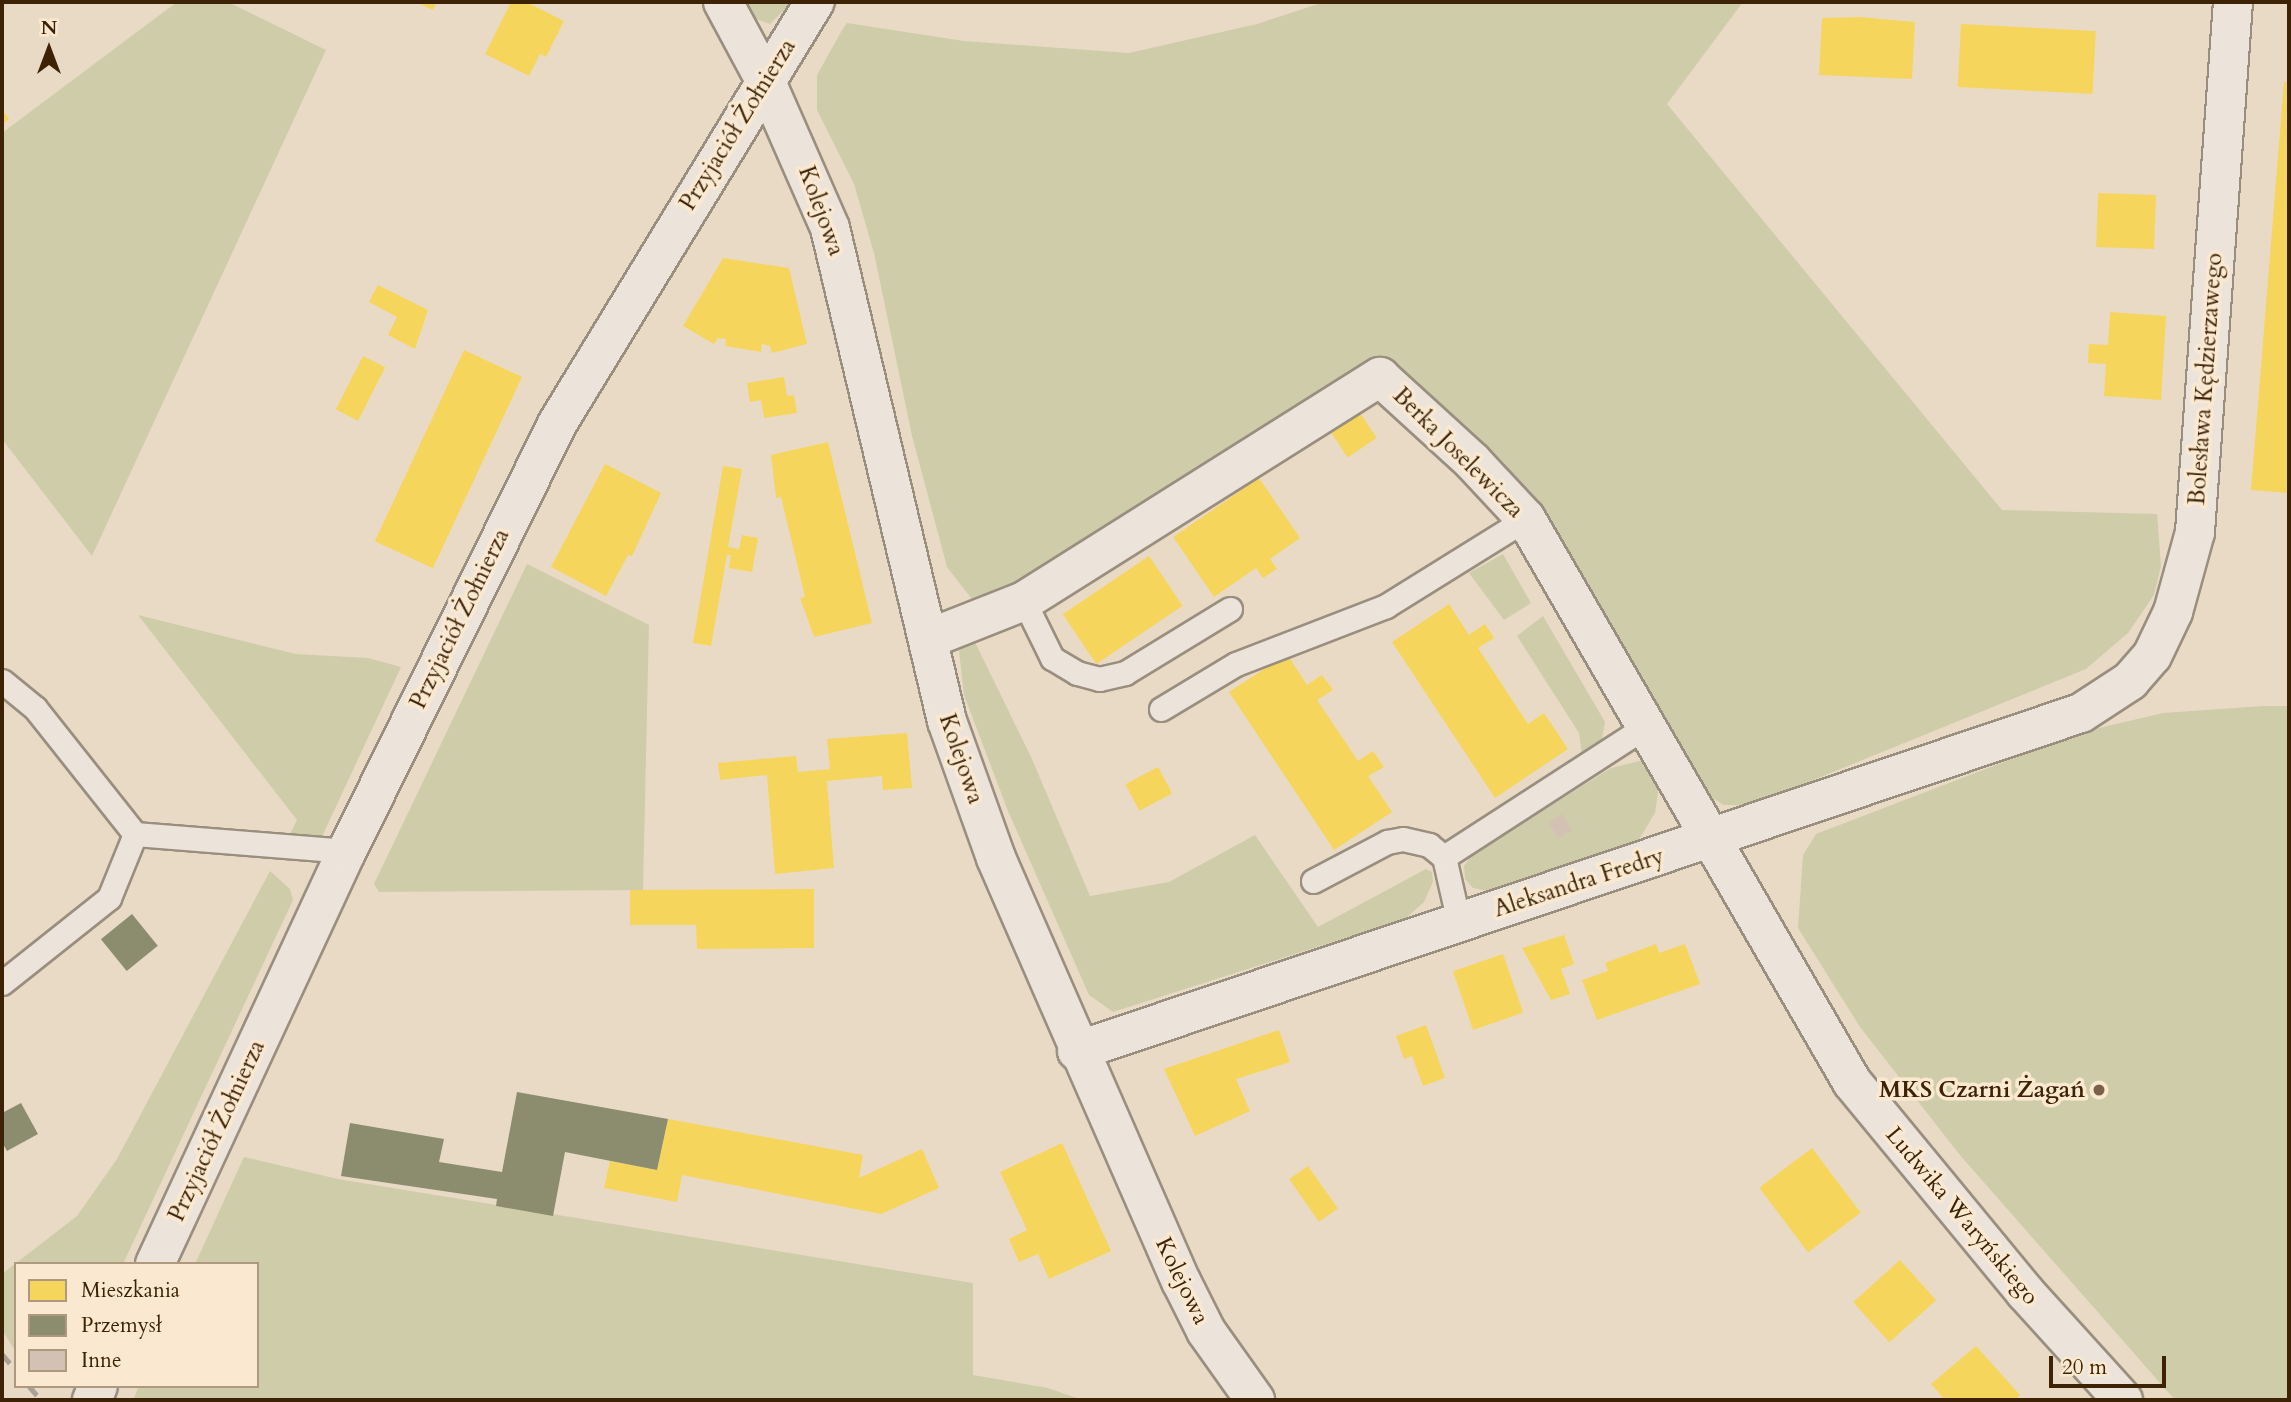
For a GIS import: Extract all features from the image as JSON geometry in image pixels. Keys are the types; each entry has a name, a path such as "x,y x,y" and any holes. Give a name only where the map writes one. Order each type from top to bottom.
{"street":[{"name":"Kolejowa","path":"723,2 766,82 830,228 947,721 996,859 1077,1051 1199,1319 1255,1400"},
{"name":"Przyjaciół Żołnierza","path":"156,1262 347,851 557,424 815,2"},
{"name":"Bolesława Kędzierzawego","path":"2081,713 2130,681 2152,656 2188,565 2195,531 2233,2"},
{"name":"Berka Joselewicza","path":"928,639 1024,601 1380,377 1472,461 1526,519 1709,840"},
{"name":"Aleksandra Fredry","path":"1077,1051 2081,713"},
{"name":"Ludwika Waryńskiego","path":"1709,840 1852,1082 2000,1263 2123,1400"}],"lane":[{"path":"1161,709 1236,664 1386,606 1526,519"},
{"path":"1024,601 1052,658 1077,673 1099,679 1125,673 1230,609"},
{"path":"2,681 35,708 135,834 347,851"},
{"path":"1444,856 1645,727"},
{"path":"2,983 109,898 135,834"},
{"path":"1312,881 1387,842 1403,839 1429,845 1444,856 1459,923"}],"shaded area":[{"path":"177,2 228,2 326,50 92,556 2,439 2,133"},
{"path":"745,2 792,2 770,24 756,19"},
{"path":"1324,2 1743,2 1667,104 2002,510 2157,514 2161,566 2154,595 2128,633 2086,669 1752,805 1723,805 1705,792 1393,369 1013,591 984,600 971,598 947,567 912,436 874,253 854,184 817,110 817,75 841,32 847,23 964,41 1129,53 1257,24"},
{"path":"1503,554 1531,603 1504,620 1469,573"},
{"path":"527,564 649,625 643,890 379,892 374,884"},
{"path":"138,615 296,654 368,658 401,667 312,858 281,852 297,820"},
{"path":"1543,616 1605,722 1601,744 1582,755 1579,733 1517,636"},
{"path":"970,632 1032,759 1090,896 1169,882 1255,835 1318,927 1426,869 1432,872 1433,882 1424,902 1405,919 1113,1012 1089,995 1008,811 964,695 959,651"},
{"name":"MKS Czarni Żagań","path":"2289,706 2289,1400 2175,1400 1959,1154 1860,1027 1798,928 1803,855 1816,834 2082,732 2163,713"},
{"path":"1643,760 1655,778 1658,793 1655,813 1638,841 1516,885 1487,891 1473,888 1465,879 1464,866 1472,855 1611,768"},
{"path":"270,871 290,889 293,900 124,1262 18,1262 77,1216 117,1159"},
{"path":"244,1157 338,1179 973,1283 973,1375 1048,1388 1082,1400 133,1400 138,1388 259,1388 259,1262 196,1262"},
{"path":"14,1265 14,1349 2,1330 2,1274"}],"building: Mieszkania":[{"path":"416,2 437,2 433,10"},
{"path":"511,2 526,2 564,21 546,57 540,54 529,76 485,54"},
{"path":"1860,17 1915,22 1912,79 1819,75 1822,18"},
{"path":"1961,24 2096,31 2093,94 1958,87"},
{"path":"2284,82 2289,82 2289,493 2251,490"},
{"path":"2,109 9,119 2,124"},
{"path":"2098,193 2156,195 2154,249 2096,247"},
{"path":"723,258 789,268 807,344 772,353 770,346 762,344 761,352 725,346 726,339 718,338 714,344 683,326"},
{"path":"378,285 428,310 415,349 388,335 397,317 369,302"},
{"path":"2110,312 2166,316 2161,400 2104,396 2106,364 2088,363 2089,344 2108,345"},
{"path":"464,350 522,377 433,568 375,541"},
{"path":"363,356 385,367 358,421 336,409"},
{"path":"784,377 787,396 794,395 797,413 764,418 761,400 750,402 747,383"},
{"path":"1360,413 1377,438 1348,457 1331,433"},
{"path":"828,442 872,623 814,637 800,598 805,597 781,497 776,498 771,455"},
{"path":"605,464 661,493 632,556 628,555 606,596 551,567"},
{"path":"723,466 742,469 728,547 739,549 742,535 758,538 752,572 729,568 731,555 727,555 711,646 693,643"},
{"path":"1259,478 1300,538 1270,559 1277,569 1263,578 1256,568 1214,597 1173,537"},
{"path":"1149,556 1183,606 1096,664 1063,614"},
{"path":"1449,604 1469,635 1485,624 1494,638 1478,648 1528,724 1544,713 1568,749 1495,798 1392,642"},
{"path":"1287,654 1307,685 1322,675 1333,690 1317,700 1358,761 1373,751 1384,767 1368,776 1392,812 1334,850 1229,692"},
{"path":"907,733 912,788 883,790 882,776 827,781 834,868 775,874 767,775 720,780 718,763 796,756 798,772 830,769 827,739"},
{"path":"1158,767 1172,793 1139,811 1125,784"},
{"path":"814,889 814,948 697,949 696,925 630,925 630,890"},
{"path":"1564,935 1574,964 1561,969 1570,994 1551,1000 1522,948"},
{"path":"1656,944 1659,953 1685,944 1700,984 1597,1020 1582,980 1608,971 1605,963"},
{"path":"1503,954 1523,1013 1473,1030 1453,971"},
{"path":"1426,1025 1445,1078 1423,1086 1412,1056 1404,1059 1396,1036"},
{"path":"1279,1030 1290,1062 1236,1079 1250,1111 1195,1136 1164,1069"},
{"path":"668,1119 863,1155 859,1178 922,1149 939,1188 881,1214 682,1175 677,1202 604,1188 610,1161 657,1170"},
{"path":"1062,1143 1111,1251 1049,1279 1038,1254 1019,1262 1009,1239 1027,1230 1000,1172"},
{"path":"1812,1148 1861,1213 1808,1252 1759,1188"},
{"path":"1308,1166 1338,1209 1319,1222 1289,1179"},
{"path":"1900,1260 1936,1300 1889,1342 1853,1302"},
{"path":"1976,1346 2020,1395 2015,1400 1945,1400 1931,1384"}],"building: Przemysł":[{"path":"132,914 158,946 127,971 101,939"},
{"path":"517,1092 668,1119 657,1170 565,1152 553,1216 496,1206 497,1199 341,1176 350,1123 444,1139 439,1162 502,1172"},
{"path":"21,1103 38,1134 7,1151 2,1142 2,1113"}],"building: Inne":[{"path":"1562,814 1572,830 1558,839 1548,822"}],"railway":[{"path":"2,1354 14,1368"},
{"path":"31,1388 41,1400"}],"place":[{"name":"MKS Czarni Żagań","path":"2099,1090"}]}
